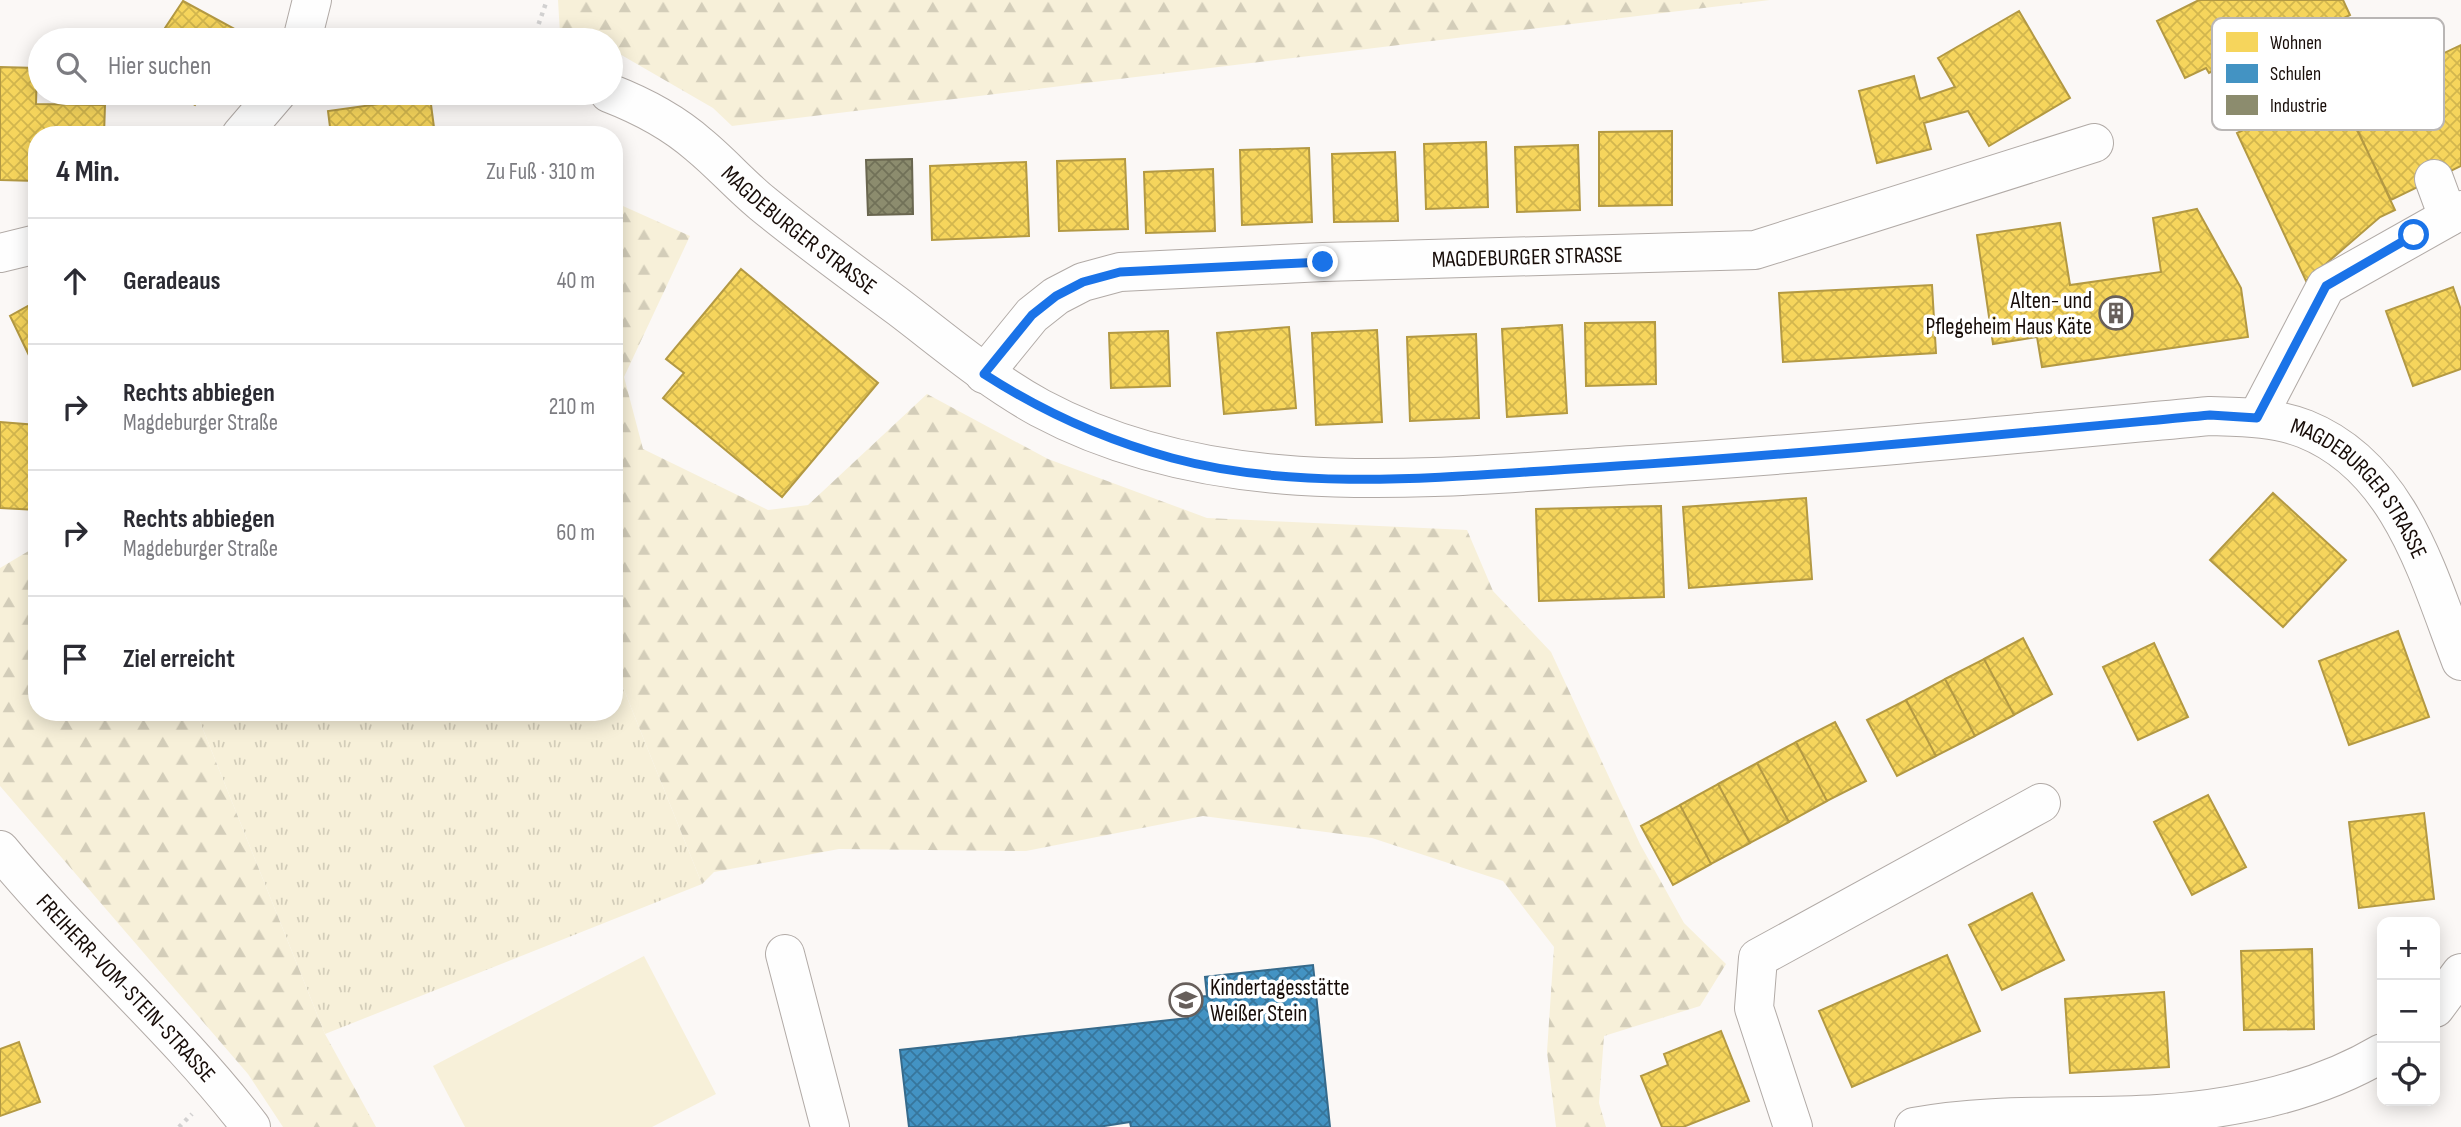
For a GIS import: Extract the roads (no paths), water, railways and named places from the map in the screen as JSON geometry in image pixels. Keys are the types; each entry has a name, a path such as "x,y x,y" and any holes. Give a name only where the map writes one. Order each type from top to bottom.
{"street":[{"path":"305,28 312,0"},
{"name":"MAGDEBURGER STRASSE","path":"623,98 695,141 746,189 818,249 984,374 1044,410 1123,443 1174,459 1314,476 1449,476 1701,461 2210,415 2257,418 2305,429 2337,447 2370,474 2396,506 2424,566 2461,661"},
{"path":"250,126 267,105"},
{"name":"MAGDEBURGER STRASSE","path":"984,374 1032,315 1056,296 1083,282 1120,272 1323,262 1755,250 2094,143"},
{"path":"2257,418 2326,286 2454,214 2434,179"},
{"path":"0,253 28,246"},
{"path":"1793,1127 1754,1009 1758,958 2041,803"},
{"name":"FREIHERR-VOM-STEIN-STRASSE","path":"0,850 52,911 219,1085 251,1127"},
{"path":"785,954 830,1127"},
{"path":"1914,1127 1954,1119 2160,1114 2252,1102 2285,1093 2377,1055"}],"place":[{"name":"Alten- und Pflegeheim Haus Käte","path":"2116,313"},
{"name":"Kindertagesstätte Weißer Stein","path":"1186,1000"}]}
